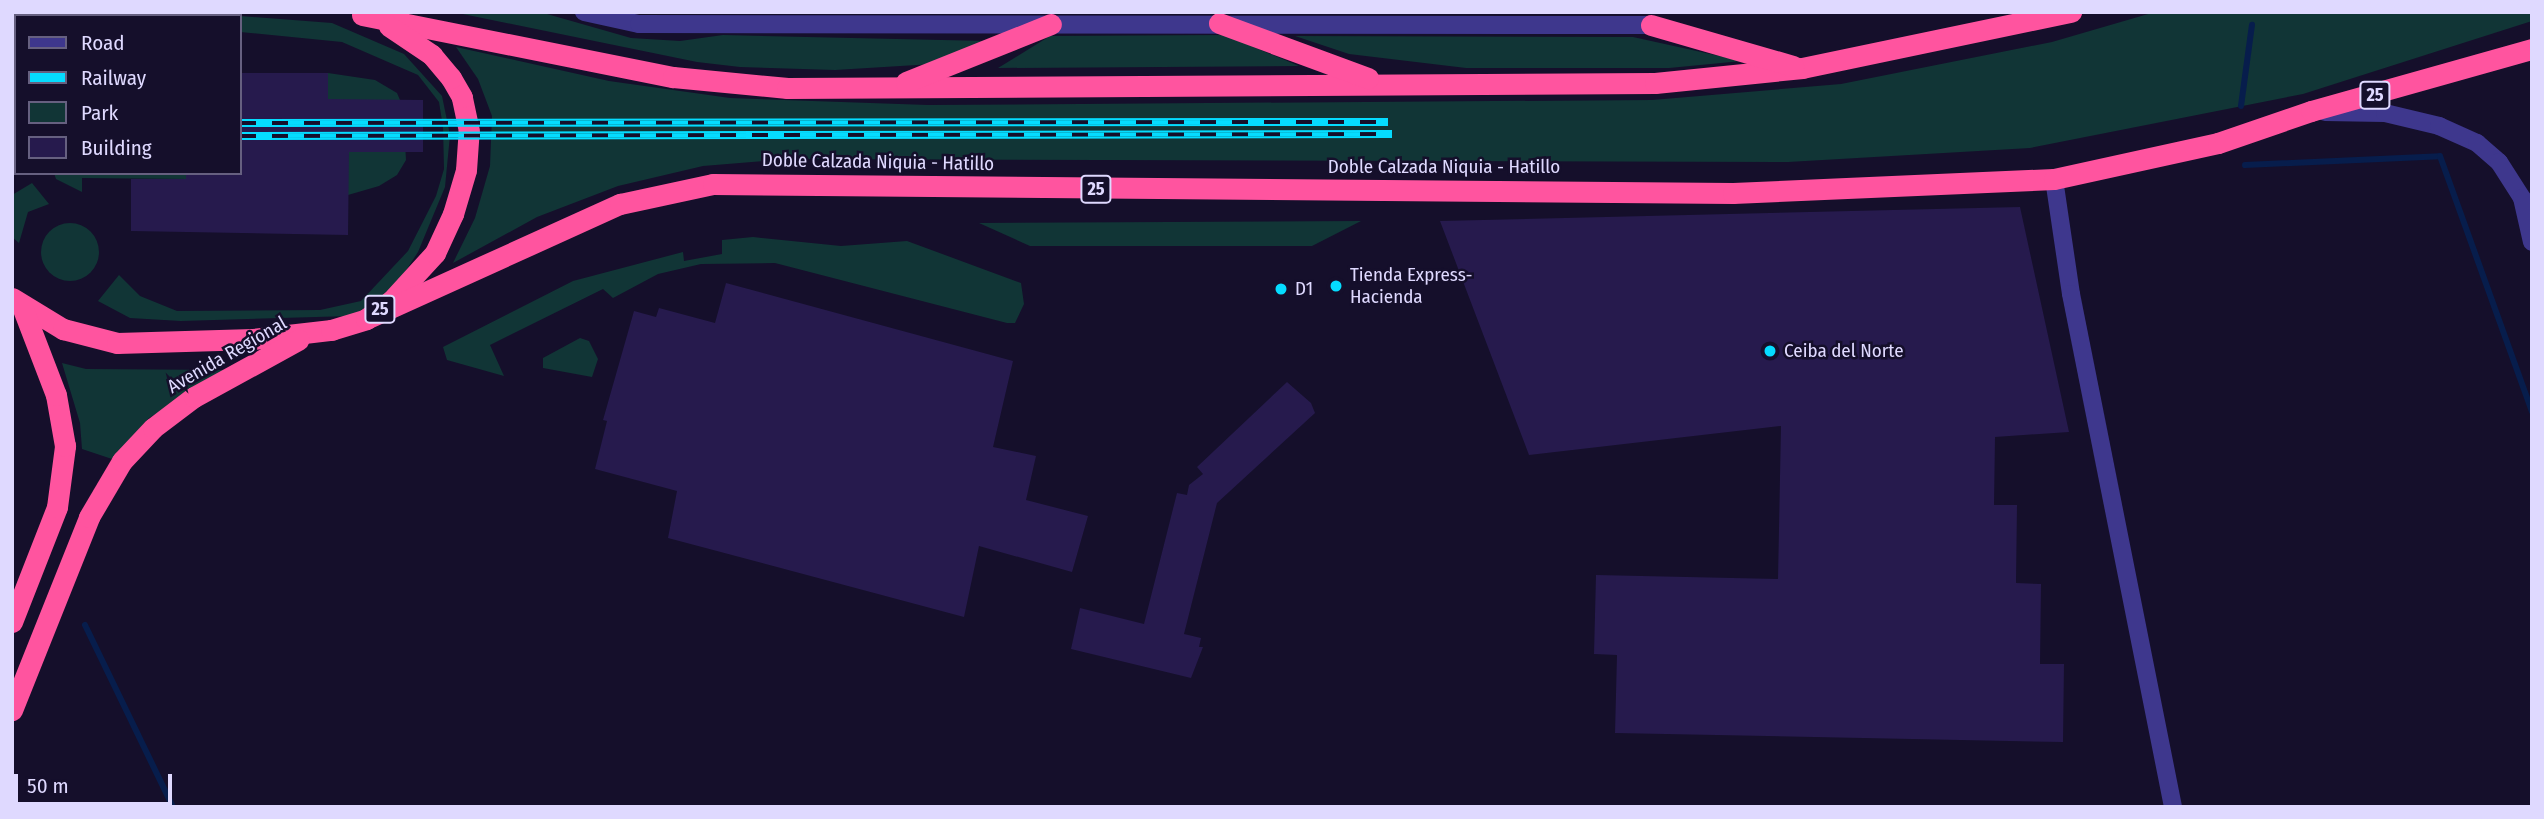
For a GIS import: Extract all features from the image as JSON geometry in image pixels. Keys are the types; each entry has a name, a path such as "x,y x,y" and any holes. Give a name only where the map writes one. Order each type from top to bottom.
{"highway":[{"name":"25","path":"358,13 673,77 787,88 1656,83 1802,68 2071,12"},
{"name":"25","path":"17,301 63,330 117,343 179,344 310,333 366,319 414,280 435,253 466,170 469,131 462,97 432,55 398,30 358,13"},
{"path":"1219,23 1380,83"},
{"path":"894,87 1051,24"},
{"path":"1651,25 1802,68"},
{"name":"Doble Calzada Niquia - Hatillo","path":"366,319 621,204 713,184 1733,192 2054,178 2218,143 2311,111 2532,49"},
{"name":"25","path":"12,622 57,507 65,446 56,395 17,301"},
{"name":"Avenida Regional","path":"12,710 89,517 122,461 153,428 194,397 310,333"}],"street":[{"path":"584,12 639,24 1051,24 1178,18 1219,23 1557,19 1651,25"},
{"path":"2311,111 2385,113 2439,126 2477,143 2499,162 2522,198 2532,242"},
{"path":"2054,178 2071,294 2173,807"}],"green space":[{"path":"453,12 540,12 631,38 680,41 723,35 987,41 933,64 835,70 740,67 697,62"},
{"path":"2155,12 2532,12 2532,21 2303,94 2030,148 1788,162 787,159 703,166 618,186 537,217 453,263 475,218 490,166 492,116 478,79 456,47 609,81 730,98 928,105 1652,100 1841,84 2052,42"},
{"path":"242,16 332,23 404,54 442,96 450,135 445,187 418,252 401,278 374,304 351,316 181,321 130,318 98,301 119,275 140,296 177,311 320,310 361,301 408,251 436,196 444,169 443,127 439,102 418,75 342,42 242,32"},
{"path":"1225,35 1299,66 998,68 1050,36"},
{"path":"1295,36 1633,37 1742,61 1669,68 1466,68 1349,54"},
{"path":"328,73 375,80 397,93 403,107 406,160 397,175 379,186 348,195 187,179 82,178 82,192 56,179 55,175 242,175 242,87 327,87"},
{"path":"32,183 49,204 28,212 19,243 12,237 12,195"},
{"path":"1361,221 1312,246 1030,246 979,223"},
{"path":"70,223 86,228 94,236 99,252 94,268 86,276 70,281 54,276 46,268 41,252 46,236 54,228"},
{"path":"753,237 841,246 907,241 1021,283 1024,304 1015,323 1007,323 775,263 701,264 658,274 613,298 603,289 490,345 504,376 447,360 443,347 573,281 683,252 684,261 722,254 722,240"},
{"path":"580,338 589,341 598,359 592,377 543,368 543,358"},
{"path":"62,363 86,369 229,370 149,418 112,459 82,449 80,423"}],"building":[{"path":"242,73 328,73 328,99 423,100 423,152 349,152 348,235 131,231 131,179 186,179 186,175 242,175"},
{"path":"2020,207 2069,432 1995,437 1994,505 2017,505 2016,583 2041,584 2040,664 2064,664 2063,742 1615,733 1617,655 1594,654 1596,575 1778,579 1781,426 1529,455 1440,221"},
{"path":"726,283 1013,361 993,447 1036,456 1026,500 1088,516 1072,572 979,546 964,617 668,538 677,491 595,469 607,421 603,420 634,311 656,317 659,308 715,323"},
{"path":"1287,382 1311,403 1315,413 1217,503 1184,634 1201,638 1199,647 1203,647 1191,678 1071,649 1080,608 1144,624 1177,493 1187,495 1189,485 1203,474 1197,467"}],"waterway":[{"path":"2241,106 2252,25"},
{"path":"2245,165 2440,156 2532,412"},
{"path":"85,625 173,807"}],"railway":[{"path":"242,123 1388,122"},
{"path":"242,136 1392,134"}],"place":[{"name":"Tienda Express- Hacienda","path":"1336,286"},
{"name":"D1","path":"1281,289"},
{"name":"Ceiba del Norte","path":"1770,351"}]}
